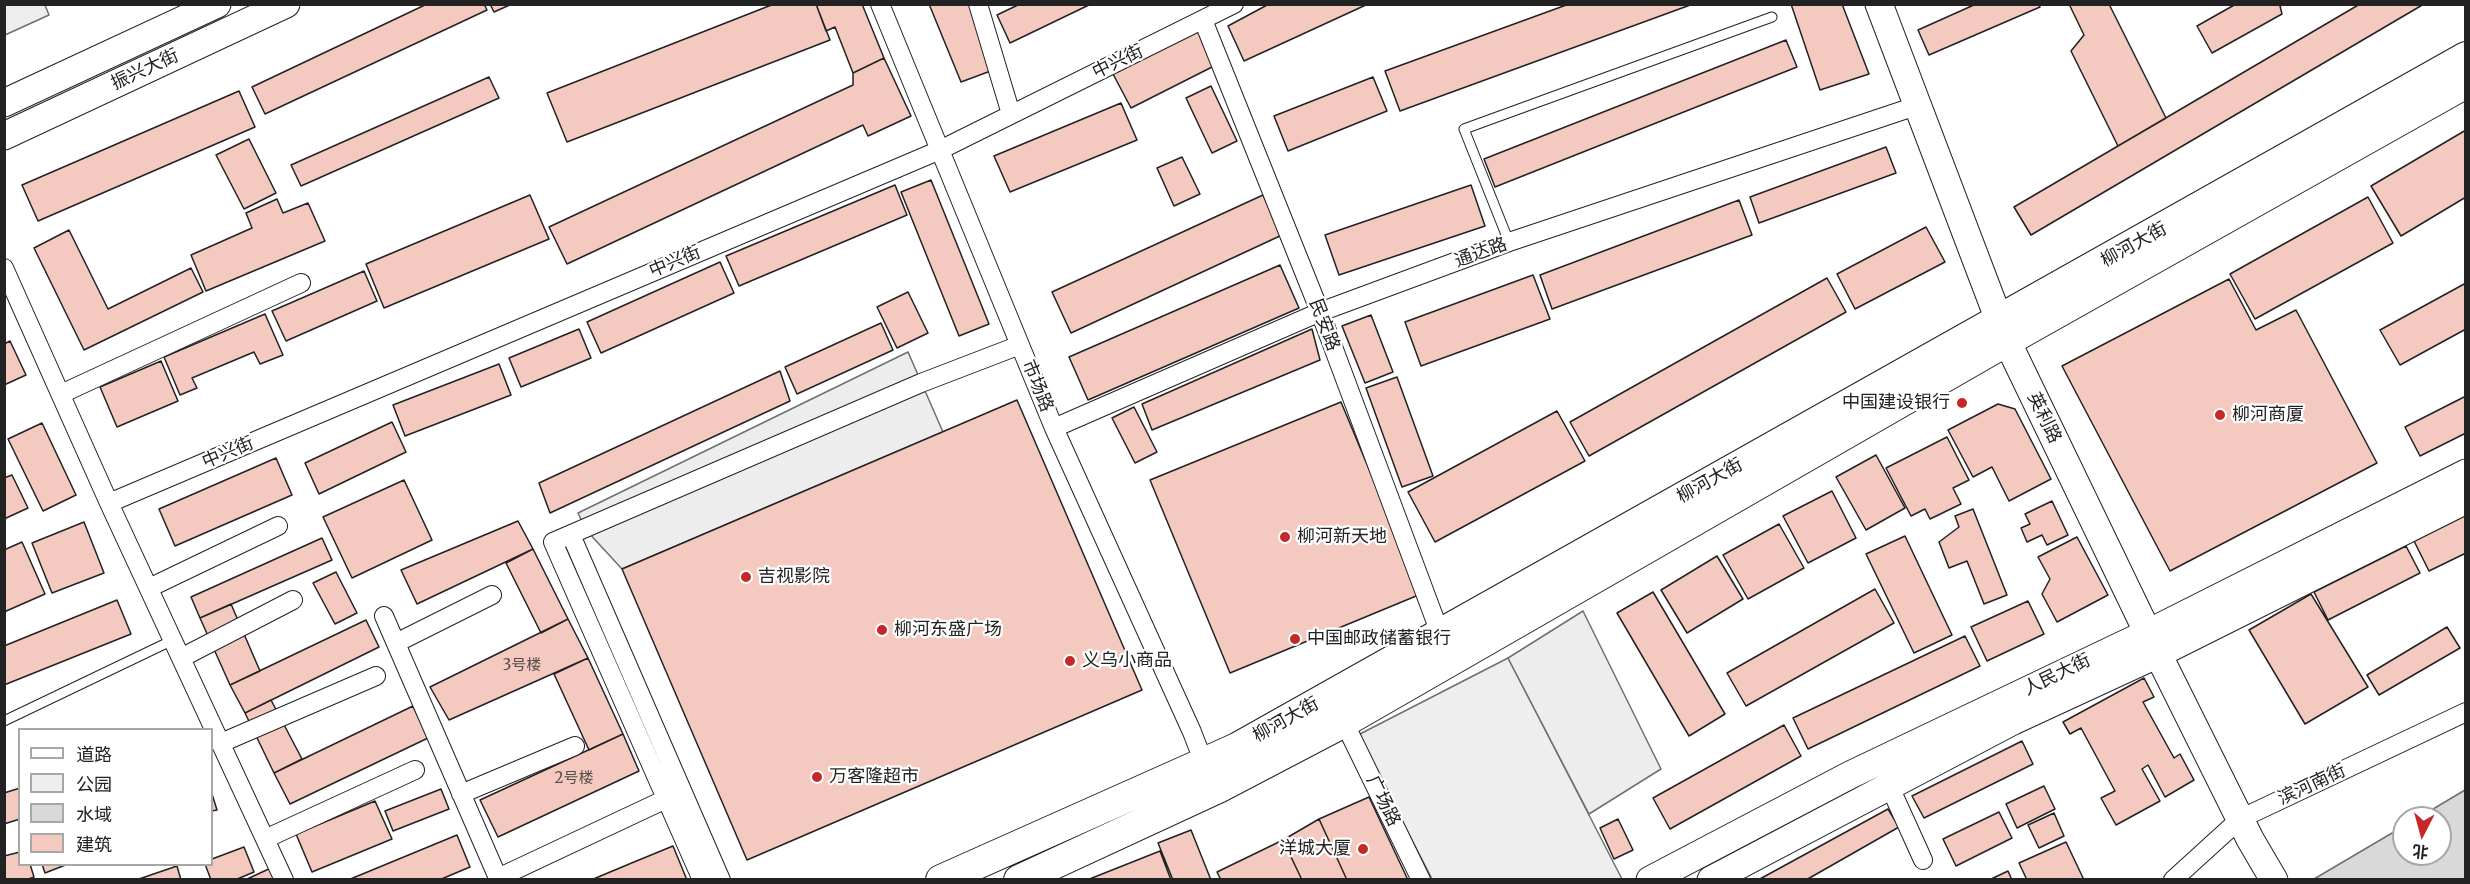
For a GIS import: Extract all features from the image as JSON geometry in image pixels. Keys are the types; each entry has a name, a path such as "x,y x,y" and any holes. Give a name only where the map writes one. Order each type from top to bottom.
{"main road":[{"name":"柳河大街","path":"1019,879 1187,803 1344,722 2466,57"},
{"name":"柳河大街","path":"941,879 1237,748 1440,633 2466,83"}],"street":[{"name":"振兴大街","path":"4,103 217,4"},
{"name":"振兴大街","path":"4,136 286,4"},
{"name":"市场路","path":"880,4 1054,428 1204,763"},
{"path":"978,4 1011,114"},
{"name":"中兴街","path":"110,504 940,150 1234,4"},
{"name":"英利路","path":"1880,4 2002,331 2152,644 2245,829 2274,879"},
{"name":"民安路","path":"1203,20 1320,312 1440,633"},
{"name":"通达路","path":"1054,428 1320,312 1509,242 1919,105"},
{"path":"4,268 110,504 284,879"},
{"path":"61,394 301,283"},
{"path":"702,879 553,542 921,383 1020,345"},
{"name":"人民大街","path":"1711,879 1738,873 1888,785 2013,721 2466,473"},
{"name":"人民大街","path":"1650,879 1850,775 2152,644 2466,500"},
{"path":"149,588 278,526"},
{"path":"571,535 721,879"},
{"path":"396,643 492,595"},
{"path":"181,658 293,600"},
{"path":"384,616 498,878 666,799"},
{"path":"221,742 376,676"},
{"name":"滨河南街","path":"2172,879 2245,829 2466,712"},
{"name":"广场路","path":"1344,722 1421,879"},
{"path":"461,794 575,746"},
{"path":"265,838 415,770"},
{"path":"1888,785 1923,860"},
{"path":"1725,841 1738,873"}],"lane":[{"path":"1509,242 1464,129 1772,17"},
{"path":"4,721 173,640"}],"green space":[{"path":"4,5 45,5 49,15 5,35"},
{"path":"1508,658 1622,879 1432,879 1358,735"}],"shaded area":[{"path":"908,352 943,432 622,569 586,530 578,513"},
{"path":"1583,611 1661,769 1589,814 1508,658"}],"water":[{"path":"2465,790 2465,879 2314,879 2392,833 2392,866 2452,866 2452,806 2438,806"}],"building":[{"path":"427,4 484,4 487,10 265,114 252,87"},
{"path":"490,4 512,4 494,12"},
{"path":"774,4 816,4 830,40 567,142 547,93"},
{"path":"816,4 862,4 884,58 853,73 835,27 826,31"},
{"path":"929,4 970,4 996,69 961,82"},
{"path":"1020,4 1091,4 1010,43 997,15"},
{"path":"1269,4 1368,4 1244,61 1228,26"},
{"path":"1569,4 1693,4 1400,111 1385,71"},
{"path":"1791,4 1842,4 1869,74 1820,90"},
{"path":"1976,4 2039,4 2040,7 1929,55 1918,30"},
{"path":"2069,4 2109,4 2166,118 2118,146 2071,51 2084,35"},
{"path":"2236,4 2284,4 2280,6 2282,14 2212,53 2197,26"},
{"path":"2360,4 2424,4 2031,235 2014,207"},
{"path":"1198,30 1216,65 1131,108 1113,74"},
{"path":"1786,40 1797,67 1495,187 1484,159"},
{"path":"884,58 911,116 868,136 863,125 567,264 549,227 853,85 853,73"},
{"path":"489,77 499,98 301,186 291,165"},
{"path":"1373,77 1387,111 1288,151 1274,116"},
{"path":"1211,86 1237,141 1212,153 1186,98"},
{"path":"239,91 255,127 38,221 22,185"},
{"path":"1121,103 1137,140 1010,192 994,156"},
{"path":"2466,130 2466,197 2401,236 2371,186"},
{"path":"249,139 276,193 244,209 216,155"},
{"path":"1886,147 1896,173 1759,223 1750,197"},
{"path":"1182,157 1200,194 1174,206 1157,168"},
{"path":"931,180 989,324 959,336 901,192"},
{"path":"895,185 907,215 739,286 726,256"},
{"path":"1471,185 1485,226 1339,275 1325,235"},
{"path":"530,195 549,239 384,308 366,264"},
{"path":"1263,195 1282,235 1071,333 1052,292"},
{"path":"2368,197 2393,243 2255,319 2230,274"},
{"path":"277,199 283,213 308,203 325,241 206,291 191,255 252,228 246,213"},
{"path":"1739,200 1752,235 1552,309 1540,275"},
{"path":"1926,227 1945,262 1855,309 1837,274"},
{"path":"69,230 108,309 191,268 203,292 84,350 34,248"},
{"path":"720,262 734,293 601,353 587,322"},
{"path":"1280,265 1299,308 1088,400 1069,357"},
{"path":"364,271 377,301 286,341 272,311"},
{"path":"1533,275 1550,319 1421,366 1405,322"},
{"path":"1827,278 1846,312 1589,456 1570,422"},
{"name":"柳河商厦","path":"2229,279 2256,330 2296,310 2377,463 2170,571 2062,366"},
{"path":"2466,283 2466,329 2400,365 2380,330"},
{"path":"908,292 928,333 897,348 877,307"},
{"path":"265,314 283,355 260,364 254,352 192,378 197,388 180,395 164,357"},
{"path":"1371,315 1393,372 1365,383 1342,326"},
{"path":"881,323 893,350 797,394 785,367"},
{"path":"579,329 591,358 521,387 509,358"},
{"path":"1312,329 1320,360 1152,430 1142,404"},
{"path":"10,341 26,375 4,385 4,344"},
{"path":"161,361 178,401 117,427 100,387"},
{"path":"499,364 511,395 405,436 393,405"},
{"path":"780,371 790,401 550,513 539,483"},
{"path":"1397,377 1433,476 1402,487 1366,388"},
{"path":"2466,396 2466,433 2420,456 2405,427"},
{"name":"柳河东盛广场","path":"1017,400 1142,690 747,860 622,569"},
{"name":"柳河新天地","path":"1341,402 1421,594 1230,673 1150,480"},
{"path":"1998,404 2015,409 2051,479 2009,501 1992,467 1973,477 1948,430"},
{"path":"1134,407 1157,452 1135,463 1112,418"},
{"path":"1557,411 1585,461 1435,542 1408,492"},
{"path":"392,422 406,452 319,494 305,463"},
{"path":"42,423 76,495 43,511 8,439"},
{"path":"1947,437 1969,480 1953,488 1961,504 1930,519 1925,509 1911,516 1886,468"},
{"path":"1876,455 1905,508 1866,530 1836,477"},
{"path":"276,458 292,495 175,546 159,509"},
{"path":"12,475 28,508 4,519 4,478"},
{"path":"404,480 432,540 352,578 323,517"},
{"path":"1832,491 1856,538 1808,563 1783,516"},
{"path":"2052,501 2068,535 2047,545 2042,535 2027,542 2021,528 2030,524 2025,514"},
{"path":"1973,509 2007,595 1984,604 1967,561 1949,568 1939,542 1959,527 1955,516"},
{"path":"2466,515 2466,553 2429,571 2414,541"},
{"path":"518,521 533,549 417,604 401,570"},
{"path":"84,522 104,573 52,593 32,543"},
{"path":"1779,524 1804,568 1748,599 1723,555"},
{"path":"1905,536 1952,635 1914,653 1866,554"},
{"path":"2077,537 2108,595 2057,622 2042,594 2050,579 2038,557"},
{"path":"322,538 332,560 200,618 191,597"},
{"path":"22,542 45,594 4,612 4,550"},
{"path":"2406,546 2420,573 2328,620 2314,592"},
{"path":"533,549 568,619 541,633 506,563"},
{"path":"1717,556 1743,599 1687,633 1661,590"},
{"path":"336,572 357,613 335,624 313,583"},
{"path":"1875,589 1894,623 1746,706 1727,673"},
{"path":"1653,592 1725,714 1689,736 1617,613"},
{"path":"2311,594 2368,687 2305,724 2249,630"},
{"path":"117,600 131,634 4,685 4,646"},
{"path":"2028,601 2044,634 1987,661 1971,627"},
{"path":"231,604 260,671 230,685 200,618"},
{"path":"568,619 588,658 449,720 430,687"},
{"path":"366,620 379,647 245,713 230,685"},
{"path":"2447,627 2460,648 2379,695 2367,675"},
{"path":"1965,636 1980,666 1808,749 1793,718"},
{"path":"588,658 623,734 589,750 554,674"},
{"path":"2144,678 2154,697 2143,702 2174,758 2180,754 2194,780 2165,797 2148,765 2142,769 2160,801 2116,825 2101,798 2115,791 2081,728 2070,734 2063,722"},
{"path":"271,700 302,759 274,773 245,713"},
{"path":"413,706 428,738 290,804 274,773"},
{"path":"1784,725 1801,756 1670,829 1653,798"},
{"path":"623,734 639,771 498,837 480,800"},
{"path":"2022,741 2033,764 1924,818 1912,796"},
{"path":"2044,786 2055,809 2017,828 2006,804"},
{"path":"18,789 18,820 4,824 4,793"},
{"path":"441,789 449,809 393,831 385,811"},
{"path":"213,797 217,810 213,811"},
{"name":"洋城大厦","path":"1369,797 1408,880 1347,880 1319,819"},
{"path":"375,801 392,839 312,872 296,834"},
{"path":"1888,809 1899,827 1806,880 1758,880"},
{"path":"1999,812 2012,838 1956,866 1943,839"},
{"path":"2054,813 2064,836 2039,848 2028,825"},
{"path":"1319,819 1347,880 1302,880 1283,840"},
{"path":"1618,819 1633,850 1614,859 1600,828"},
{"path":"1191,830 1211,880 1173,880 1158,843"},
{"path":"457,835 470,867 439,880 348,880"},
{"path":"1283,840 1302,880 1221,880 1217,872"},
{"path":"2066,842 2084,880 2027,880 2019,863"},
{"path":"673,846 687,880 591,880 634,862"},
{"path":"244,847 254,872 235,880 211,880 206,866 213,866 213,859"},
{"path":"1160,851 1171,880 1087,880"},
{"path":"18,852 18,866 31,866 34,877 26,880 4,880 4,856"},
{"path":"43,866 63,866 45,873"},
{"path":"177,866 181,880 136,880"},
{"path":"273,867 278,880 245,880"},
{"path":"2008,871 2012,880 1989,880"}],"place":[{"name":"中国建设银行","path":"1962,403"},
{"name":"柳河商厦","path":"2220,415"},
{"name":"柳河新天地","path":"1285,537"},
{"name":"吉视影院","path":"746,577"},
{"name":"柳河东盛广场","path":"882,630"},
{"name":"中国邮政储蓄银行","path":"1295,639"},
{"name":"义乌小商品","path":"1070,661"},
{"name":"万客隆超市","path":"817,777"},
{"name":"洋城大厦","path":"1363,849"}]}
